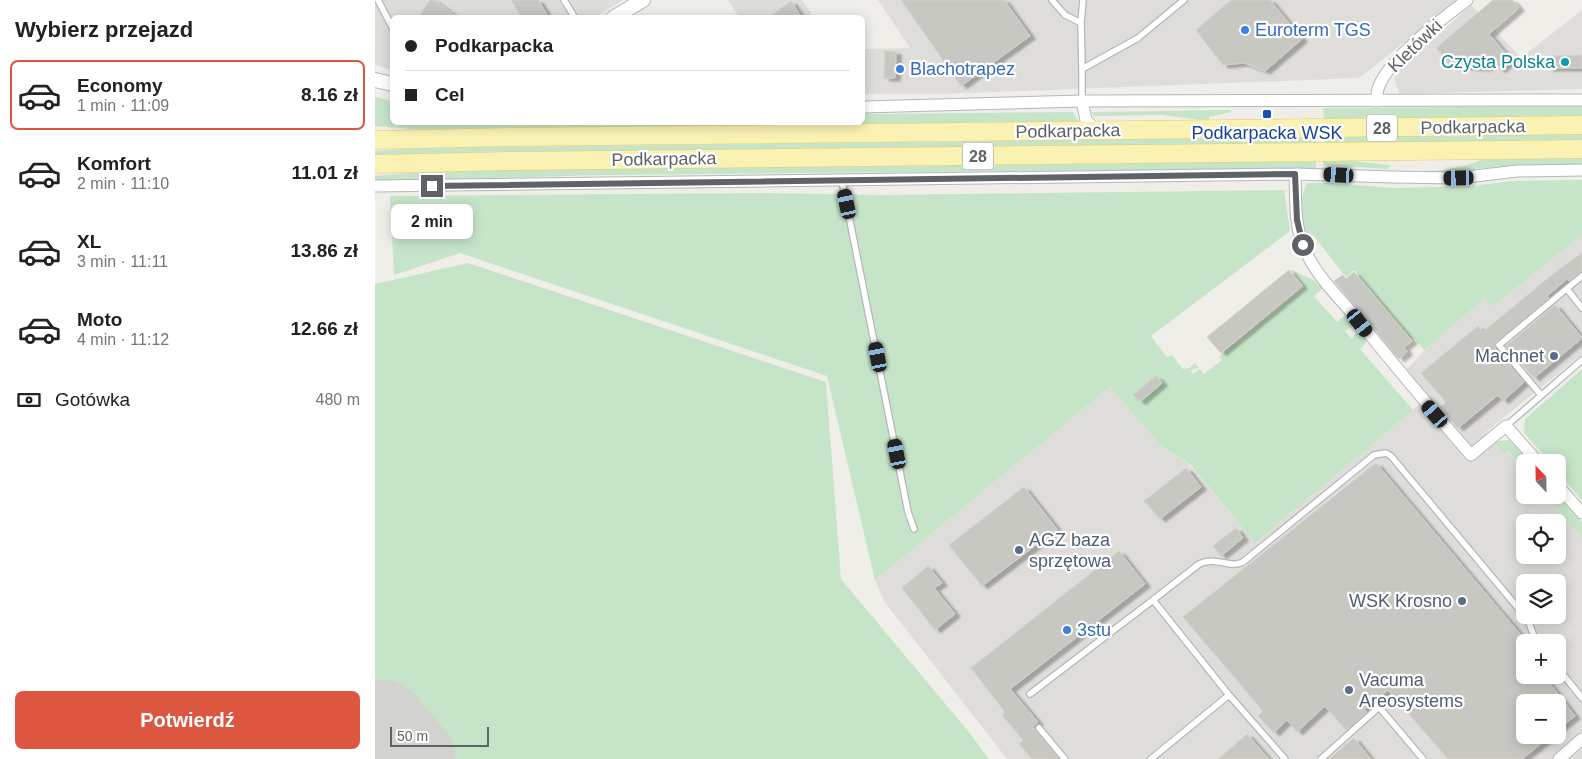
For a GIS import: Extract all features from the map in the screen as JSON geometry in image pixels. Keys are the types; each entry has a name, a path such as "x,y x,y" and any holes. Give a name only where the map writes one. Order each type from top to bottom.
{"main road":[{"name":"Podkarpacka","path":"375,140 1582,125"},
{"name":"Podkarpacka","path":"375,164 562,160 1582,149"}],"street":[{"path":"628,14 643,0"},
{"name":"Kletówki","path":"1376,101 1378,87 1393,63 1467,0"},
{"path":"375,80 390,83"},
{"path":"865,107 1082,101 1582,100"},
{"path":"1082,101 1086,120 1097,131"},
{"path":"375,186 1295,174 1459,178 1517,170 1582,170"},
{"path":"1295,174 1297,220 1307,255 1326,284 1390,360 1471,455 1506,426 1531,454"},
{"path":"1566,495 1582,513"},
{"path":"1559,759 1582,739"}],"lane":[{"path":"378,0 390,23"},
{"path":"564,0 573,15"},
{"path":"1052,0 1065,15 1081,23"},
{"path":"1082,101 1081,23 1083,0"},
{"path":"1083,69 1139,38 1184,0"},
{"path":"842,181 908,512 914,529"},
{"path":"1541,395 1499,345 1582,276"},
{"path":"1567,288 1582,308"},
{"path":"1506,426 1582,360"},
{"path":"1030,694 1199,564 1205,561 1214,561 1238,565 1374,455 1386,453 1391,456 1528,620 1533,634"},
{"path":"1153,600 1229,695 1285,759"},
{"path":"1566,678 1582,698"},
{"path":"1151,759 1229,695"},
{"path":"1321,759 1379,708 1423,759"},
{"path":"1039,728 1065,759"}],"shaded area":[{"path":"375,0 623,0 598,15 390,15 390,69 375,65"},
{"path":"728,0 802,0 812,15 738,15"},
{"path":"878,0 1458,0 1359,78 942,94 865,94 865,49 910,48"},
{"path":"1471,5 1521,58 1582,10 1582,89 1400,94 1394,79 1400,69"},
{"path":"1581,235 1582,354 1486,432 1504,453 1507,451 1516,461 1516,504 1554,504 1562,514 1516,514 1516,564 1566,564 1566,519 1582,538 1582,759 1007,759 884,601 875,580 1110,387 1162,447 1188,463 1255,543 1427,398 1405,371 1433,342 1485,298 1493,307"}],"green space":[{"path":"375,97 390,101 390,125 834,125 425,130 375,126"},
{"path":"1582,106 1582,117 1324,120 1323,108"},
{"path":"1231,110 1231,112 1209,117 1209,121 1162,115 1094,116 1091,112"},
{"path":"1073,112 1079,122 865,125 865,114"},
{"path":"1582,133 1582,141 1325,144 1325,137"},
{"path":"1316,137 1316,144 375,156 375,151 439,146"},
{"path":"1582,157 1582,164 1505,166 1439,172 1380,173 1446,170 1480,160"},
{"path":"1316,161 1316,168 607,175 375,181 375,176 430,171"},
{"path":"1323,161 1352,161 1391,165 1388,169 1323,165"},
{"path":"1582,180 1582,237 1580,236 1493,307 1485,298 1424,350 1414,338 1412,340 1354,270 1346,277 1313,235 1306,238 1302,218 1302,197 1308,183 1395,188 1472,186 1512,181"},
{"path":"1284,190 1290,231 1151,336 1167,357 1171,355 1183,369 1189,368 1195,363 1199,368 1191,371 1193,374 1200,369 1204,374 1222,360 1219,356 1304,287 1290,269 1313,280 1323,288 1314,296 1337,322 1345,315 1354,325 1345,331 1352,339 1359,331 1366,339 1366,343 1360,349 1413,410 1255,543 1189,463 1162,447 1110,387 875,580 827,376 460,253 394,275 390,196 766,193 883,195"},
{"path":"468,263 826,382 841,579 968,731 989,759 375,759 375,284"},
{"path":"1582,369 1582,501 1566,482 1566,454 1543,454 1524,433 1525,419"},
{"path":"1509,440 1523,454 1516,454 1516,460 1508,451 1504,454 1495,443"},
{"path":"1566,503 1582,522 1582,538 1566,519 1566,514 1562,514 1554,504"}],"building":[{"path":"430,0 434,0 454,15 420,15"},
{"path":"511,0 538,0 547,15 520,15"},
{"path":"901,0 1004,0 1030,36 961,86"},
{"path":"1231,0 1270,0 1302,39 1265,71 1244,63 1223,65 1196,30"},
{"path":"1493,0 1512,0 1519,8 1489,34 1511,60 1500,70 1493,62 1486,68 1452,66 1436,48"},
{"path":"791,1 800,15 772,15"},
{"path":"885,51 896,52 895,78 884,78"},
{"name":"Czysta Polska","path":"1582,55 1582,68 1548,68 1547,56"},
{"path":"1582,253 1582,271 1569,281 1567,279 1547,296 1549,298 1495,343 1495,348 1524,382 1503,401 1498,395 1458,428 1440,407 1446,402 1421,373 1478,326 1483,332 1553,274"},
{"path":"1289,270 1302,286 1221,353 1207,337"},
{"path":"1354,272 1412,341 1404,347 1407,352 1399,359 1334,281 1343,275 1346,279"},
{"path":"1555,305 1582,338 1534,378 1506,346"},
{"path":"1156,376 1162,383 1140,402 1133,395"},
{"path":"1376,463 1520,634 1516,634 1516,684 1550,684 1558,694 1516,694 1516,744 1541,744 1522,759 1448,759 1388,690 1364,709 1367,712 1346,730 1325,706 1297,732 1287,720 1274,733 1258,716 1263,711 1183,617"},
{"path":"1186,468 1201,487 1160,519 1144,501"},
{"path":"1024,487 1057,529 982,586 949,545"},
{"path":"1236,528 1243,538 1221,556 1213,546"},
{"path":"1119,551 1145,584 1010,689 1038,722 1033,727 1059,759 1032,759 1019,744 1023,740 1002,715 1005,712 971,668"},
{"path":"928,566 942,583 934,588 955,614 935,630 902,588"},
{"path":"1566,704 1575,716 1566,723"},
{"path":"1247,734 1269,759 1218,759"},
{"path":"1354,738 1371,759 1329,759"}],"runway":[{"path":"381,724 411,759"}],"place":[{"name":"Euroterm TGS","path":"1245,30"},
{"name":"Czysta Polska","path":"1565,62"},
{"name":"Blachotrapez","path":"900,69"},
{"name":"Podkarpacka WSK","path":"1267,114"},
{"name":"Machnet","path":"1554,356"},
{"name":"AGZ baza sprzętowa","path":"1019,550"},
{"name":"WSK Krosno","path":"1462,601"},
{"name":"3stu","path":"1067,630"},
{"name":"Vacuma Areosystems","path":"1349,690"}],"route":[{"path":"432,186 1295,174 1297,220 1303,245"}]}
